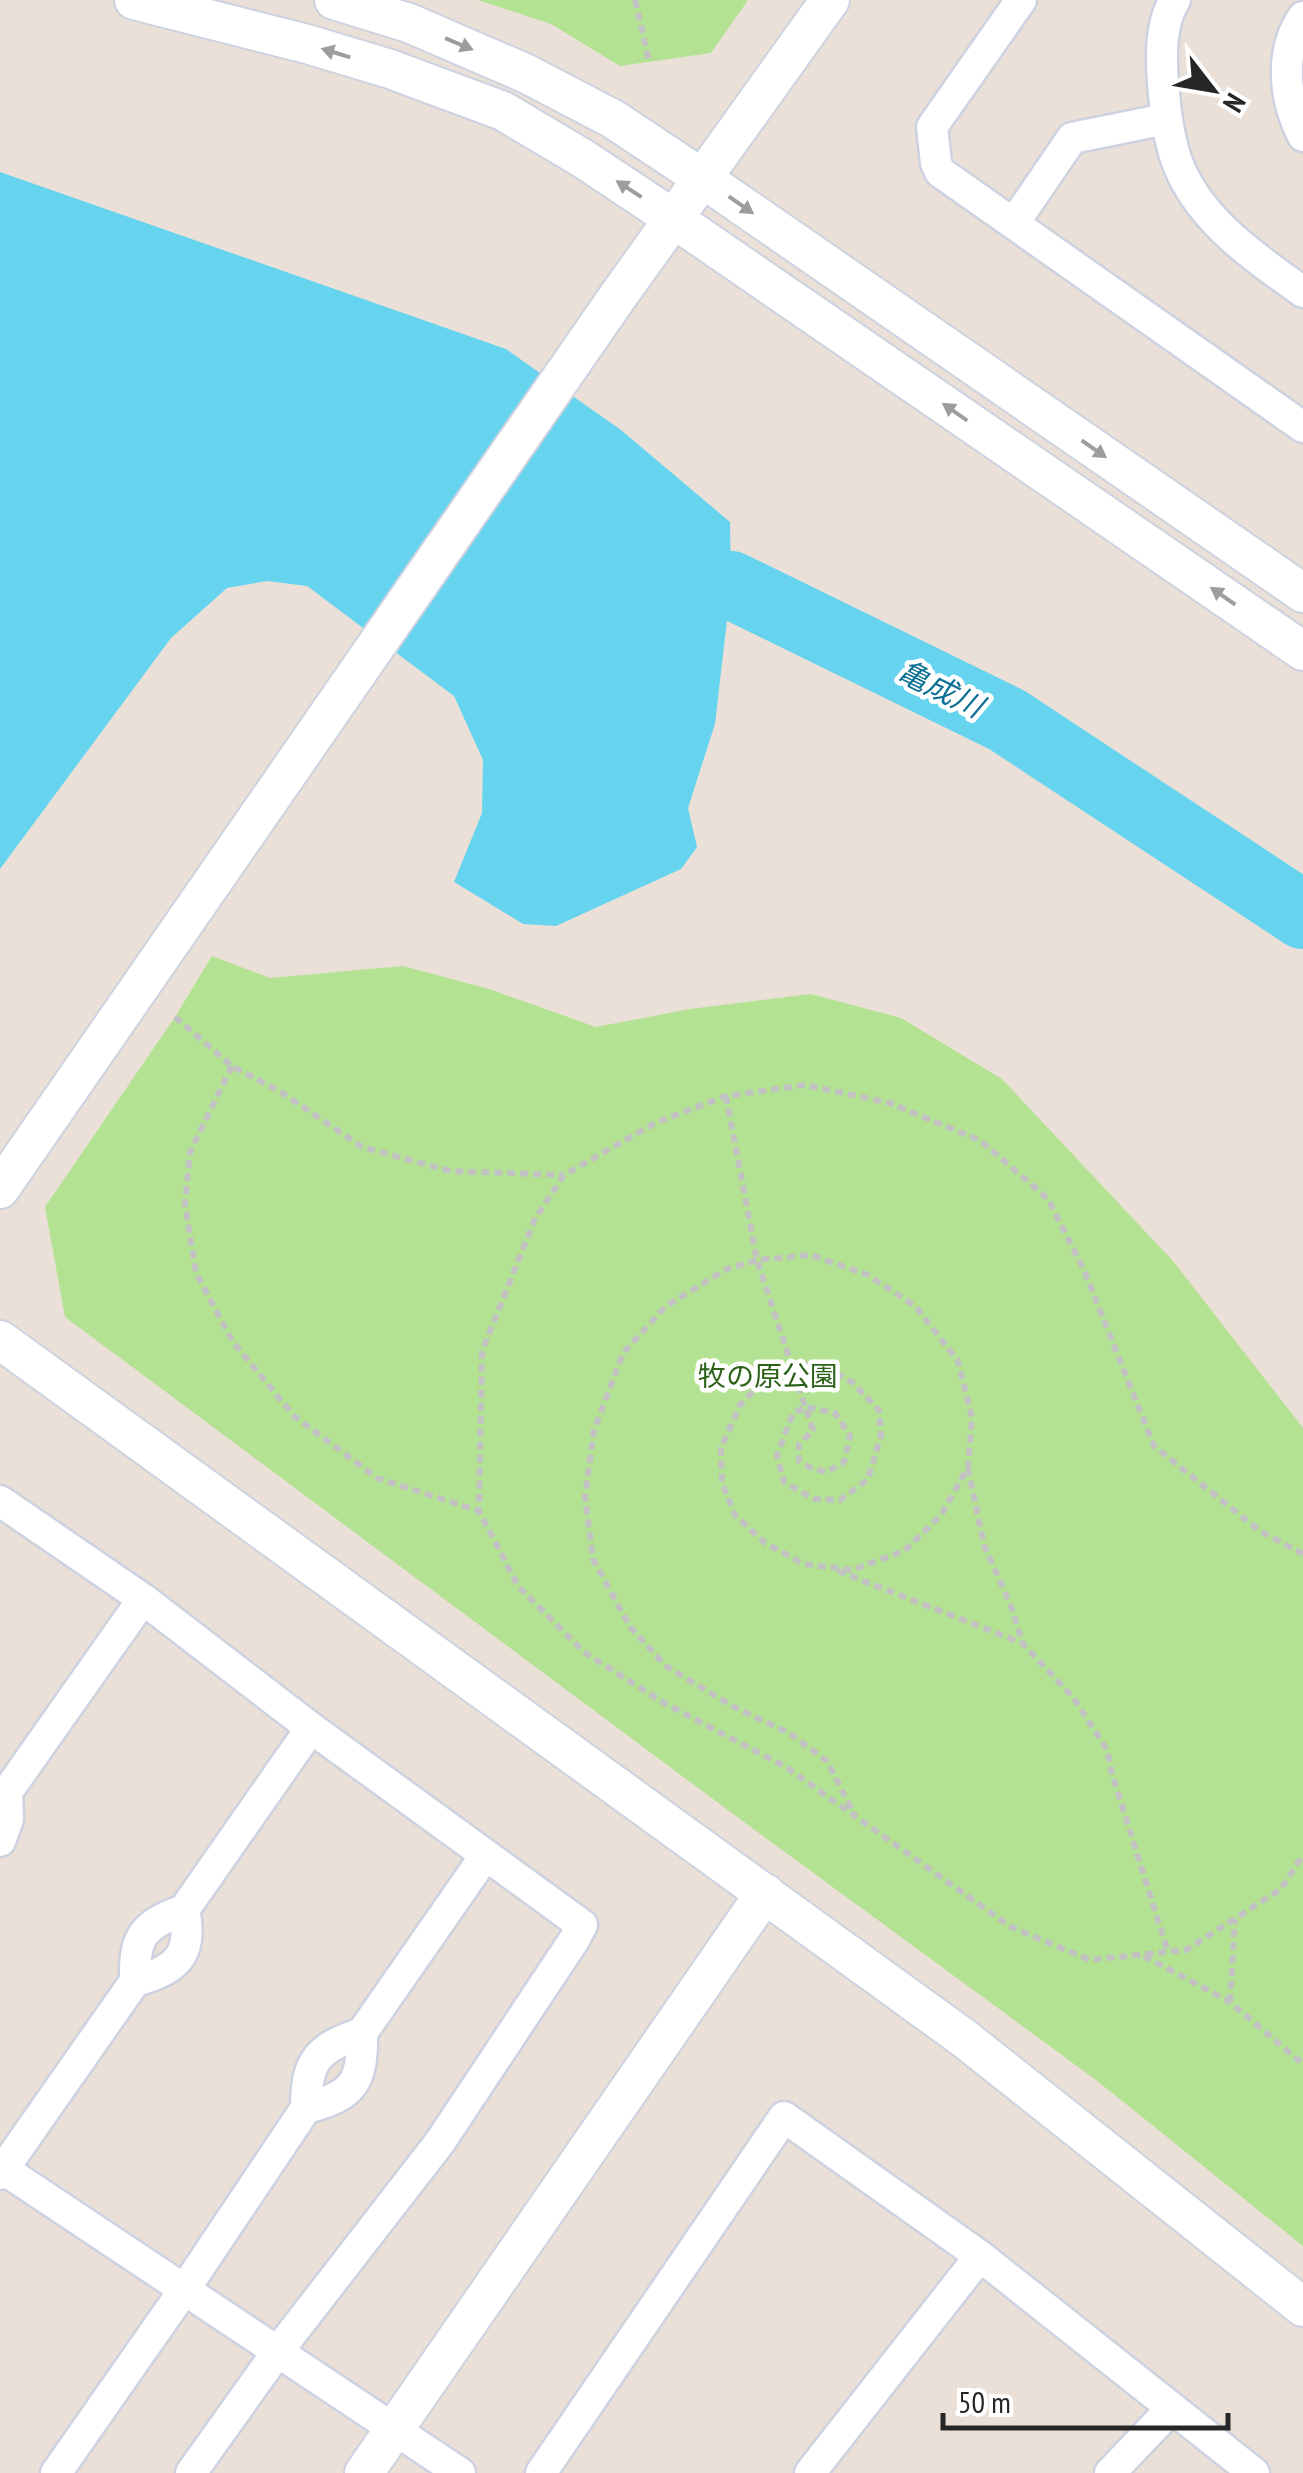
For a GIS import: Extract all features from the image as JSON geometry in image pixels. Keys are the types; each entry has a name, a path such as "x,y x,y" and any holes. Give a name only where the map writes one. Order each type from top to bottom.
{"street":[{"path":"134,0 357,59 503,111 674,218 1303,651"},
{"path":"334,0 410,23 527,74 613,119 1303,594"},
{"path":"0,1188 616,299 830,0"},
{"path":"1021,0 932,126 940,172 1303,427"},
{"path":"1174,0 1164,30 1161,65 1166,119 1177,161 1196,197 1223,228 1251,255 1303,292"},
{"path":"1303,17 1296,26 1286,72 1288,96 1303,136"},
{"path":"1014,224 1072,138 1166,119"},
{"path":"0,1340 965,2038 1303,2307"},
{"path":"0,1501 143,1599 311,1728 582,1925 440,2142 278,2351 190,2473"},
{"path":"0,1841 8,1819 4,1793 143,1599"},
{"path":"311,1728 184,1910 163,1918 140,1936 134,1956 135,1981 1,2170 460,2473"},
{"path":"306,2108 333,2101 352,2086 359,2072 362,2034 485,1856"},
{"path":"364,2473 765,1893"},
{"path":"135,1981 169,1969 181,1956 188,1929 184,1910"},
{"path":"56,2473 306,2108 306,2083 312,2064 322,2050 362,2034"},
{"path":"541,2473 784,2117 980,2256 1254,2473"},
{"path":"810,2473 980,2256"},
{"path":"1110,2473 1172,2408"}],"path":[{"path":"635,0 649,61"},
{"path":"175,1017 232,1066 281,1092 362,1147 450,1170 564,1175"},
{"path":"232,1066 190,1152 185,1204 196,1273 233,1342 294,1416 376,1478 479,1510"},
{"path":"1303,1554 1260,1531 1154,1446 1084,1270 1048,1199 981,1141 890,1104 805,1085 726,1096 658,1122 564,1175 535,1218 482,1351 479,1510 518,1586 584,1652 664,1703 786,1768 1011,1927 1090,1960 1186,1950 1281,1890 1303,1855"},
{"path":"726,1096 758,1260 793,1364 806,1407 813,1430 798,1444 799,1461 827,1472 844,1462 850,1436 835,1413 806,1407 793,1412 777,1455 784,1482 814,1499 840,1500 868,1479 881,1435 879,1410 853,1383 820,1364 793,1364 771,1372 740,1405 721,1448 722,1484 735,1515 765,1542 804,1564 852,1570 904,1551 941,1515 968,1467"},
{"path":"855,1816 827,1761 789,1733 732,1706 666,1666 630,1627 593,1559 585,1498 594,1430 624,1353 666,1306 727,1269 758,1260 810,1256 868,1274 916,1307 958,1362 972,1418 968,1467 984,1545 1023,1644"},
{"path":"825,1566 1023,1644 1074,1697 1107,1750 1168,1952"},
{"path":"1230,2002 1235,1919"},
{"path":"1142,1954 1230,2002 1303,2064"}],"green space":[{"path":"478,0 748,0 711,53 620,66 551,24"},
{"name":"牧の原公園","path":"212,956 270,978 403,966 489,989 596,1027 690,1009 811,994 901,1018 1002,1079 1173,1261 1303,1428 1303,2246 1096,2080 65,1317 45,1207"}],"water":[{"path":"0,172 506,349 621,430 730,522 731,585 715,724 688,808 697,847 681,869 556,926 523,924 454,882 482,813 483,760 454,696 307,586 267,581 227,588 171,638 0,869"}],"waterway":[{"name":"亀成川","path":"639,595 731,585 1007,720 1303,915"}]}
